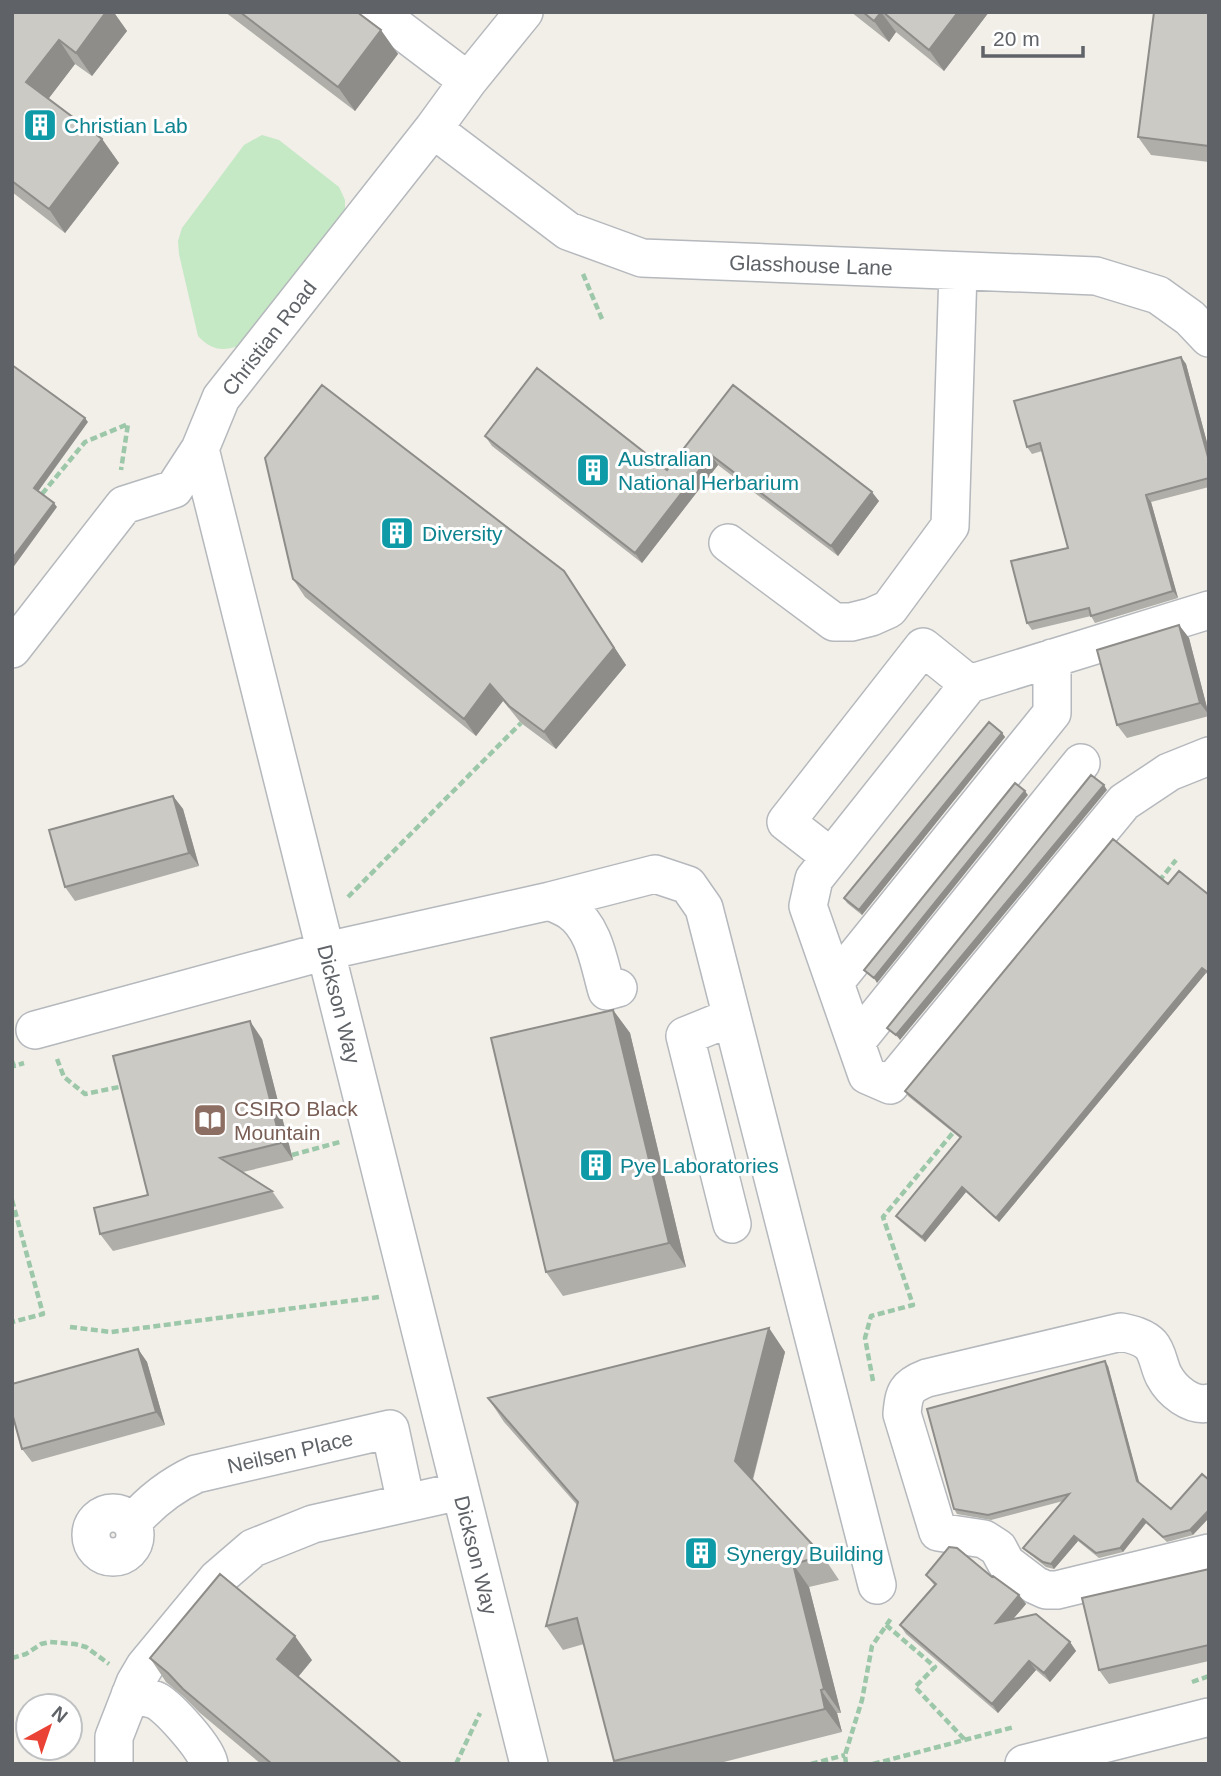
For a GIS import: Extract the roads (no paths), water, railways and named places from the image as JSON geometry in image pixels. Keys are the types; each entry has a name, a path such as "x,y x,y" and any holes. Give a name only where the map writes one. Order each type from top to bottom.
{"street":[{"path":"377,12 468,81"},
{"name":"Christian Road","path":"12,649 124,505 174,489 200,449 221,398 524,12"},
{"name":"Glasshouse Lane","path":"433,129 568,232 642,258 1096,276 1158,295 1190,318 1209,338"},
{"path":"729,543 834,622 851,622 889,609 950,526 958,271"},
{"name":"Dickson Way","path":"200,449 529,1764"},
{"path":"1209,610 969,684 814,879 807,906 867,1075 890,1085 1124,802 1169,772 1209,756"},
{"path":"831,857 786,822 923,647 969,684"},
{"path":"835,982 1052,713 1052,658"},
{"path":"856,1042 1081,763"},
{"path":"41,1047 326,951 550,901 655,874 688,885 704,908 885,1600"},
{"path":"550,901 581,920 590,934 607,991 618,988"},
{"path":"732,1017 685,1036 732,1224"},
{"path":"1209,1403 1185,1399 1164,1377 1152,1346 1138,1336 1121,1332 927,1378 912,1384 904,1396 902,1414 938,1532 984,1539 998,1548 1006,1563 1046,1590 1056,1590 1209,1553"},
{"name":"Neilsen Place","path":"132,1523 160,1494 196,1474 390,1429 406,1503"},
{"path":"114,1764 114,1737 132,1689 145,1666 217,1579 253,1548 313,1524 460,1491"},
{"path":"132,1689 156,1700 178,1720 208,1756 209,1764"},
{"path":"1024,1764 1209,1717"}],"place":[{"name":"Christian Lab","path":"40,125"},
{"name":"Australian National Herbarium","path":"593,470"},
{"name":"Diversity","path":"397,533"},
{"name":"CSIRO Black Mountain","path":"210,1120"},
{"name":"Pye Laboratories","path":"596,1165"},
{"name":"Synergy Building","path":"701,1553"}]}
